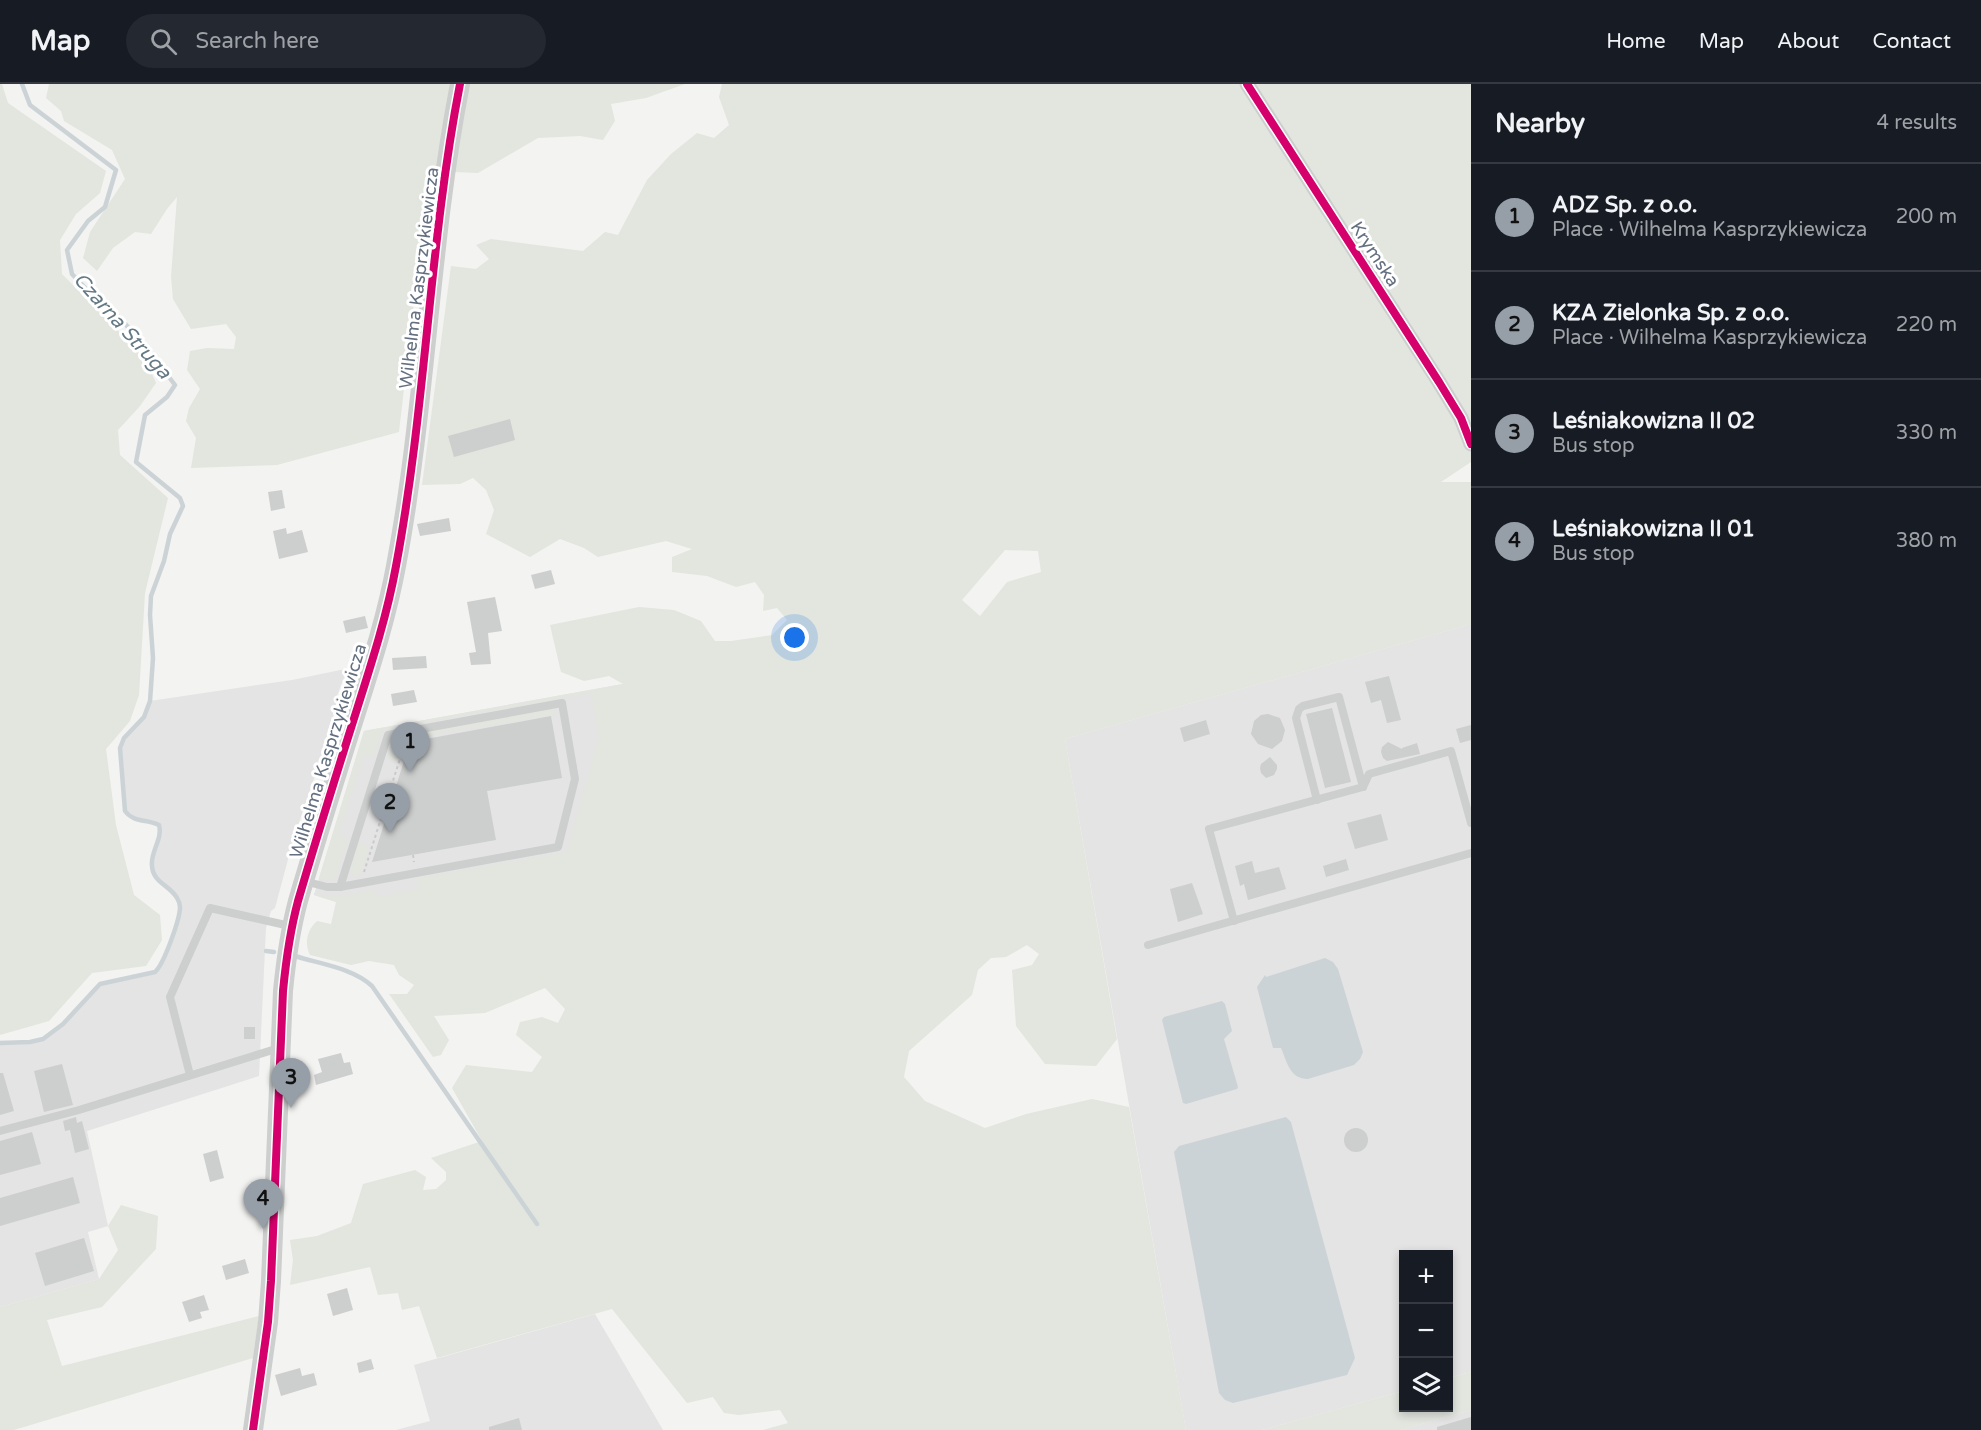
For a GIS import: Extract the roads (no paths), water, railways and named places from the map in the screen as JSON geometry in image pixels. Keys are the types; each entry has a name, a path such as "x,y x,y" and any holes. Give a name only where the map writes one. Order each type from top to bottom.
{"street":[{"name":"Wilhelma Kasprzykiewicza","path":"253,1430 268,1322 283,991 291,926 378,642 396,567 418,417 429,309 459,84"},
{"name":"Krymska","path":"1247,84 1439,382 1461,418 1471,444"}],"lane":[{"path":"1317,800 1296,718 1299,709 1303,706 1339,697 1363,787"},
{"path":"304,881 327,887 340,887 558,848 576,779 562,703 388,735 340,887"},
{"path":"1363,787 1368,774 1451,751 1471,824"},
{"path":"1234,921 1209,830 1363,787"},
{"path":"1148,945 1471,854"},
{"path":"190,1075 170,996 210,908 291,926"},
{"path":"0,1131 79,1110 281,1048"}],"waterway":[{"name":"Czarna Struga","path":"0,1043 43,1039 63,1024 100,984 155,972 171,941 180,907 174,894 153,872 152,861 160,830 159,825 132,817 125,811 120,748 124,738 144,717 150,701 153,658 151,596 164,561 170,534 183,506 180,498 136,462 145,415 167,397 175,385 146,347 118,316 93,296 72,274 67,250 88,221 105,207 116,170 30,105 22,84"},
{"path":"266,951 274,952"},
{"path":"295,956 336,967 372,986 537,1224"}],"place":[{"name":"ADZ Sp. z o.o.","path":"410,772"},
{"name":"KZA Zielonka Sp. z o.o.","path":"390,833"},
{"name":"Leśniakowizna II 02","path":"291,1108"},
{"name":"Leśniakowizna II 01","path":"263,1229"}]}
